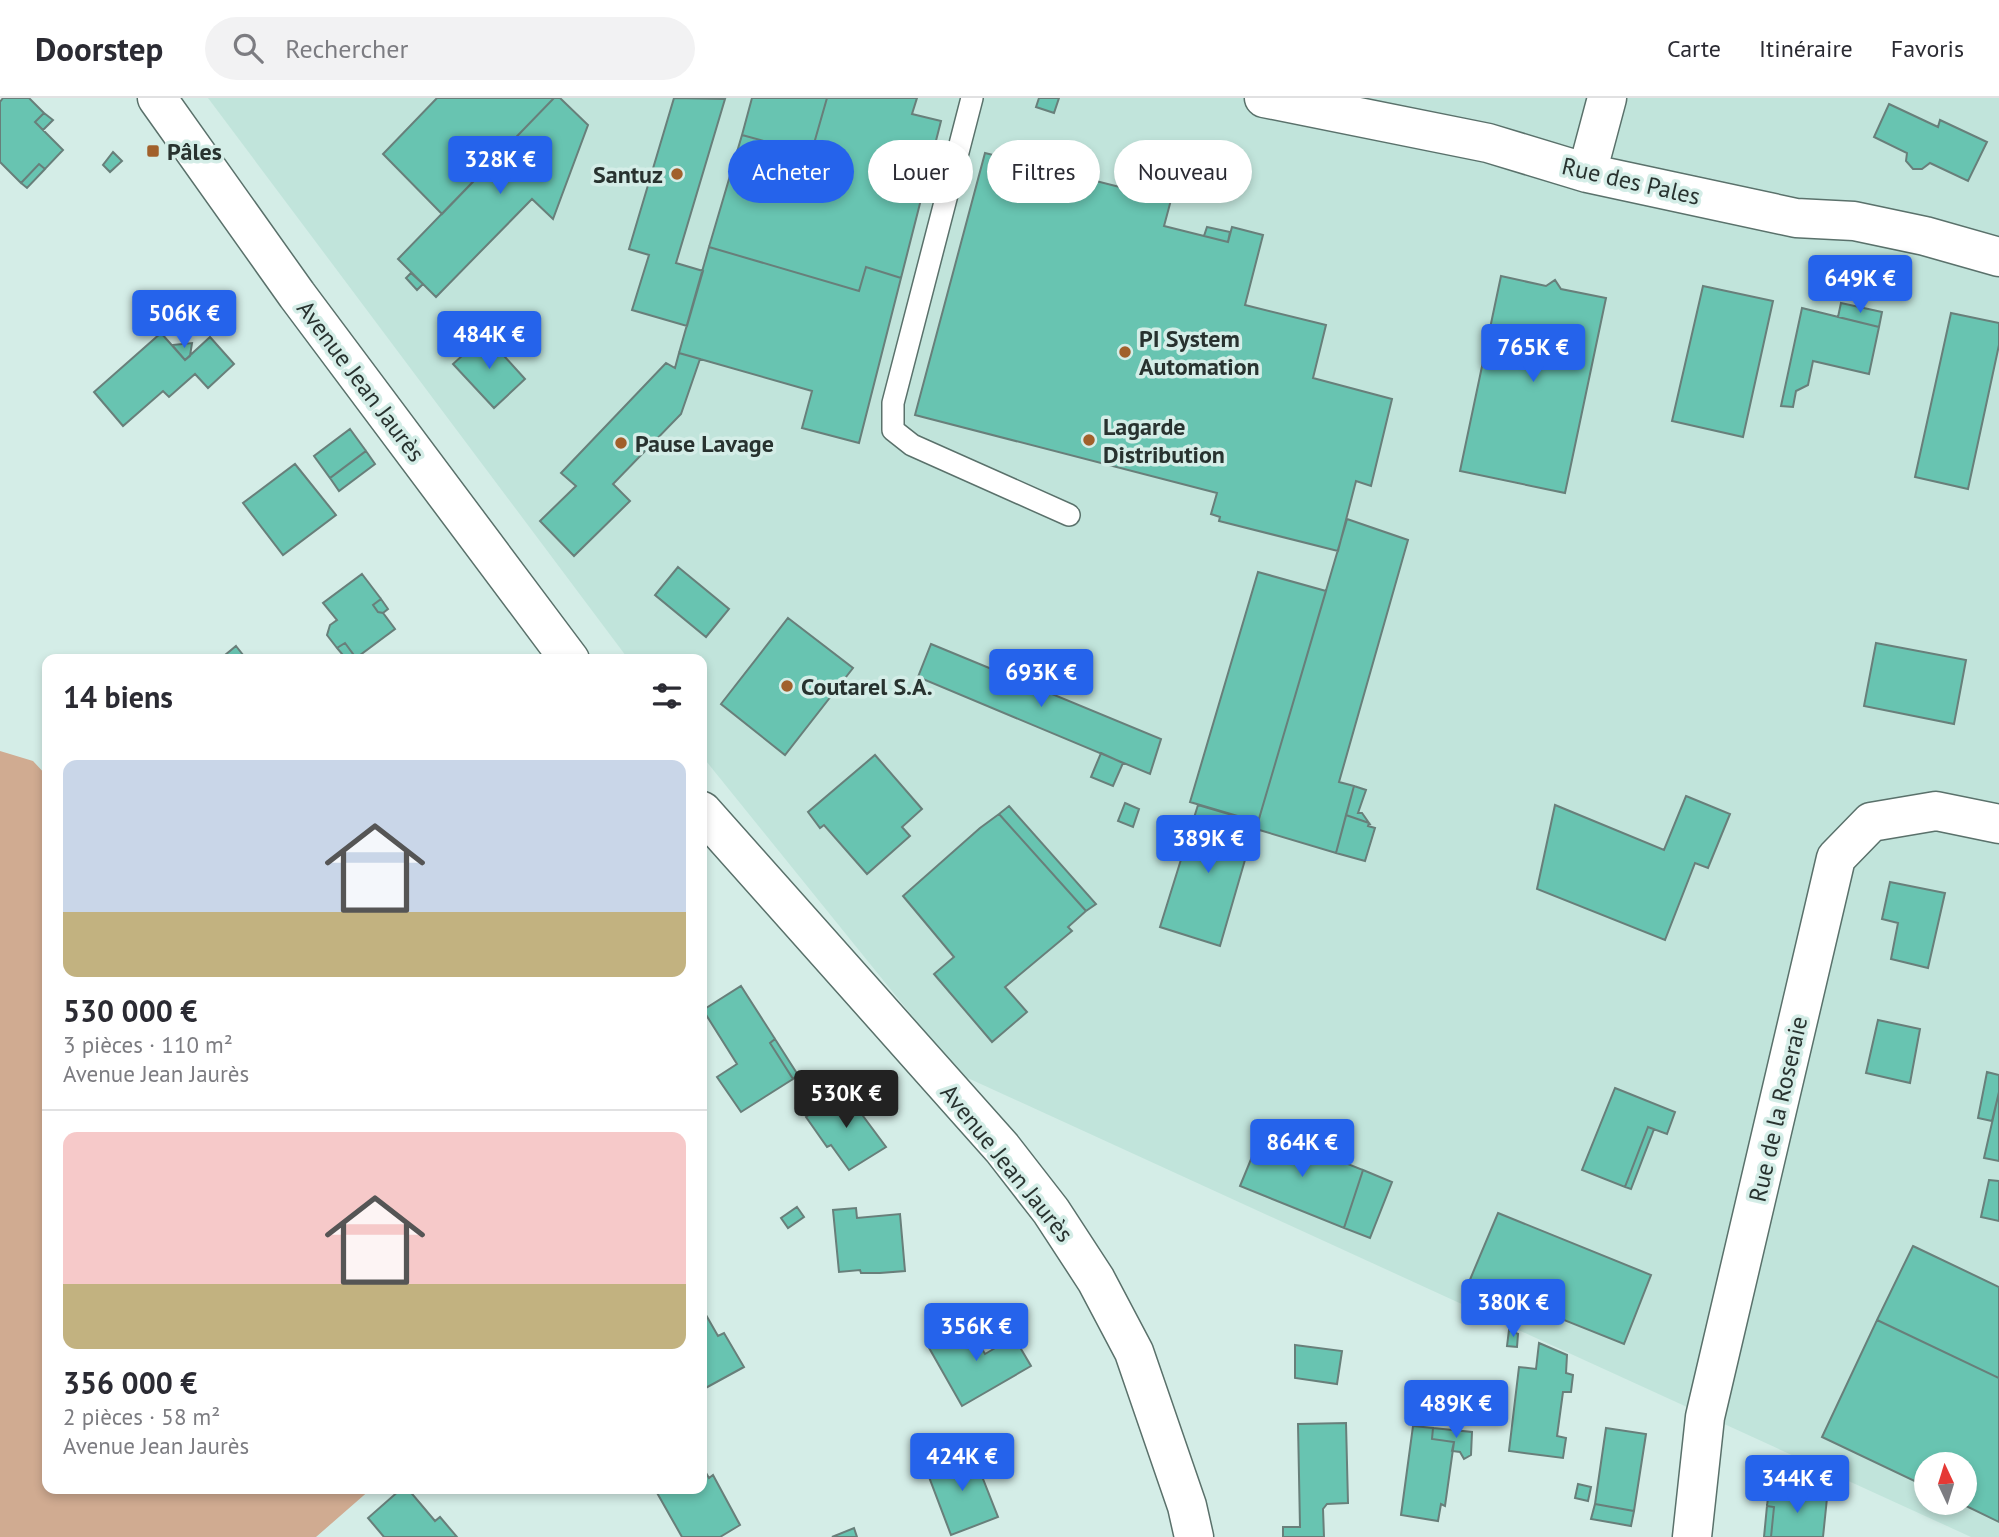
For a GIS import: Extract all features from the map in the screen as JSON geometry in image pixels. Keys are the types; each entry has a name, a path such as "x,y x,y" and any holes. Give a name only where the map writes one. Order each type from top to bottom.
{"street":[{"name":"Avenue Jean Jaurès","path":"157,98 320,327 565,654"},
{"name":"Rue des Pales","path":"1264,98 1488,143 1587,173 1796,218 1854,221 1925,236 1999,257"},
{"path":"1587,173 1606,98"},
{"name":"Rue de la Roseraie","path":"1692,1537 1705,1417 1836,858 1871,822 1936,811 1999,824"},
{"name":"Avenue Jean Jaurès","path":"707,817 1002,1149 1051,1211 1096,1280 1134,1352 1188,1506 1194,1537"}],"lane":[{"path":"972,98 893,403 893,430 912,445 1069,514"}],"shaded area":[{"path":"208,98 1999,98 1999,1537 1971,1537 1925,1516 1978,1516 1978,1452 1914,1452 1914,1511 959,1074 707,762 707,654 625,654"},
{"path":"0,751 33,761 42,771 42,1494 365,1494 316,1537 0,1537"}],"building":[{"path":"3,98 29,98 44,113 35,122 63,150 45,169 39,164 21,183 0,162 0,102"},
{"path":"437,98 554,98 442,214 383,154"},
{"path":"554,98 560,98 588,125 553,219 532,199 436,297 398,259"},
{"name":"Santuz","path":"674,98 725,99 676,263 703,271 687,326 632,310 649,255 629,249"},
{"path":"752,98 827,98 815,140 760,140 742,135"},
{"path":"827,98 917,98 912,114 941,121 936,140 868,140 868,203 920,203 901,278 866,267 859,291 709,247 728,183 728,203 854,203 854,140 815,140"},
{"path":"1039,98 1059,98 1054,113 1036,107"},
{"path":"1889,104 1938,127 1940,120 1987,142 1968,181 1930,163 1922,169 1913,169 1906,161 1907,153 1874,137"},
{"path":"44,113 53,120 43,130 35,122"},
{"path":"742,135 760,140 741,140"},
{"path":"113,152 122,161 110,172 103,165"},
{"name":"PI System Automation","path":"985,153 987,203 1100,203 1100,182 1114,186 1114,203 1170,203 1164,226 1228,242 1232,227 1263,235 1245,305 1326,325 1313,378 1392,399 1371,486 1356,481 1338,551 1219,521 1220,517 1211,514 1217,493 915,415"},
{"path":"39,164 45,169 27,188 21,183"},
{"path":"1207,227 1230,232 1228,242 1204,236"},
{"path":"709,247 859,291 866,267 901,278 859,443 802,428 812,391 679,353"},
{"path":"411,273 423,284 417,290 406,278"},
{"path":"1501,276 1546,286 1555,280 1561,289 1606,298 1565,493 1460,471"},
{"path":"1703,286 1773,301 1743,437 1672,421"},
{"path":"1841,303 1882,312 1879,327 1838,317"},
{"path":"1802,308 1879,327 1869,374 1813,361 1808,385 1796,391 1793,407 1781,406"},
{"path":"1951,313 1999,323 1999,345 1968,489 1915,477"},
{"path":"161,333 185,360 210,337 234,364 208,388 195,374 169,397 163,391 123,426 94,392"},
{"path":"485,335 525,379 494,408 453,364"},
{"path":"192,343 190,356 185,360 172,345"},
{"name":"Pause Lavage","path":"679,353 700,359 681,414 613,484 630,501 574,556 540,521 576,486 561,473 666,363 675,368"},
{"path":"350,429 366,451 330,478 314,456"},
{"path":"366,451 375,464 339,491 330,478"},
{"path":"295,464 336,515 283,555 243,503"},
{"path":"1347,519 1408,540 1339,782 1354,786 1336,853 1256,829"},
{"path":"678,567 729,609 706,637 655,595"},
{"path":"1258,572 1326,591 1258,822 1190,802"},
{"path":"362,574 381,599 373,605 395,629 361,654 353,654 345,643 337,648 327,635 330,625 337,620 323,603"},
{"path":"381,599 388,609 383,613 378,612 373,605"},
{"name":"Coutarel S.A.","path":"788,618 853,668 785,755 721,704"},
{"path":"345,643 353,654 342,654 337,648"},
{"path":"1876,643 1966,660 1954,724 1864,706"},
{"path":"931,644 1161,739 1150,774 918,677"},
{"path":"236,646 242,654 226,654"},
{"path":"1101,753 1123,763 1113,786 1091,777"},
{"path":"875,755 922,809 902,827 910,836 867,874 824,825 820,828 808,812"},
{"path":"1354,786 1366,790 1358,813 1362,813 1369,823 1346,815"},
{"path":"1686,796 1730,814 1708,868 1695,863 1665,940 1537,889 1555,805 1664,850"},
{"path":"1125,803 1139,809 1133,827 1118,821"},
{"path":"1198,805 1256,822 1220,946 1160,927"},
{"path":"1009,806 1096,904 1086,911 999,814"},
{"path":"999,814 1086,911 1068,927 1072,931 1005,987 1027,1012 992,1042 934,974 954,957 903,896"},
{"path":"1346,815 1369,823 1368,826 1375,828 1365,861 1336,853"},
{"path":"1890,882 1945,893 1928,968 1891,959 1898,923 1882,919"},
{"path":"741,986 775,1039 770,1043 793,1079 741,1112 717,1077 737,1064 707,1016 707,1007"},
{"path":"1878,1020 1920,1029 1910,1083 1866,1073"},
{"path":"775,1039 798,1075 793,1079 770,1043"},
{"path":"1987,1072 1999,1075 1999,1092 1992,1121 1978,1118"},
{"path":"1615,1088 1675,1112 1667,1134 1648,1127 1625,1187 1582,1170"},
{"path":"843,1089 886,1147 849,1170 831,1145 827,1147 806,1117"},
{"path":"1999,1092 1999,1161 1984,1158"},
{"path":"1648,1127 1654,1129 1631,1189 1625,1187"},
{"path":"1263,1130 1363,1170 1344,1228 1240,1186"},
{"path":"1363,1170 1392,1182 1370,1238 1344,1228"},
{"path":"1989,1180 1999,1181 1999,1221 1981,1217"},
{"path":"797,1207 804,1217 788,1228 781,1218"},
{"path":"856,1208 857,1218 900,1214 905,1271 839,1272 833,1210"},
{"path":"1498,1213 1651,1275 1624,1344 1469,1282"},
{"path":"1913,1246 1999,1287 1999,1378 1877,1320"},
{"path":"707,1317 718,1336 724,1333 744,1367 707,1387"},
{"path":"1877,1320 1999,1378 1999,1522 1978,1512 1978,1452 1914,1452 1914,1481 1822,1437"},
{"path":"967,1323 985,1354 1014,1337 1031,1366 962,1406 928,1346"},
{"path":"1509,1330 1518,1334 1517,1347 1507,1346"},
{"path":"1539,1343 1567,1355 1566,1373 1573,1375 1571,1392 1563,1392 1557,1436 1566,1438 1563,1458 1509,1451 1519,1367 1536,1369"},
{"path":"1295,1345 1342,1351 1337,1384 1295,1378"},
{"path":"1346,1423 1348,1503 1327,1504 1323,1509 1324,1537 1283,1537 1283,1527 1300,1527 1298,1424"},
{"path":"1413,1426 1433,1428 1432,1439 1454,1442 1445,1506 1441,1504 1438,1521 1401,1515"},
{"path":"1433,1428 1472,1432 1471,1455 1464,1459 1460,1452 1452,1451 1454,1442 1432,1439"},
{"path":"1606,1428 1646,1434 1634,1511 1595,1504"},
{"path":"972,1451 998,1517 951,1535 926,1469"},
{"path":"707,1475 709,1478 713,1475 740,1525 720,1537 682,1537 658,1494 707,1494"},
{"path":"1578,1484 1591,1487 1588,1501 1575,1498"},
{"path":"1769,1490 1827,1498 1823,1537 1771,1537 1774,1507 1767,1506"},
{"path":"395,1494 412,1494 435,1521 440,1517 457,1537 384,1537 368,1518"},
{"path":"1595,1504 1634,1511 1631,1526 1591,1519"},
{"path":"1767,1506 1774,1507 1771,1537 1764,1537"},
{"path":"854,1528 857,1537 832,1537"}],"place":[{"name":"Pâles","path":"153,151"},
{"name":"Santuz","path":"677,174"},
{"name":"PI System Automation","path":"1125,352"},
{"name":"Lagarde Distribution","path":"1089,440"},
{"name":"Pause Lavage","path":"621,443"},
{"name":"Coutarel S.A.","path":"787,686"}]}
